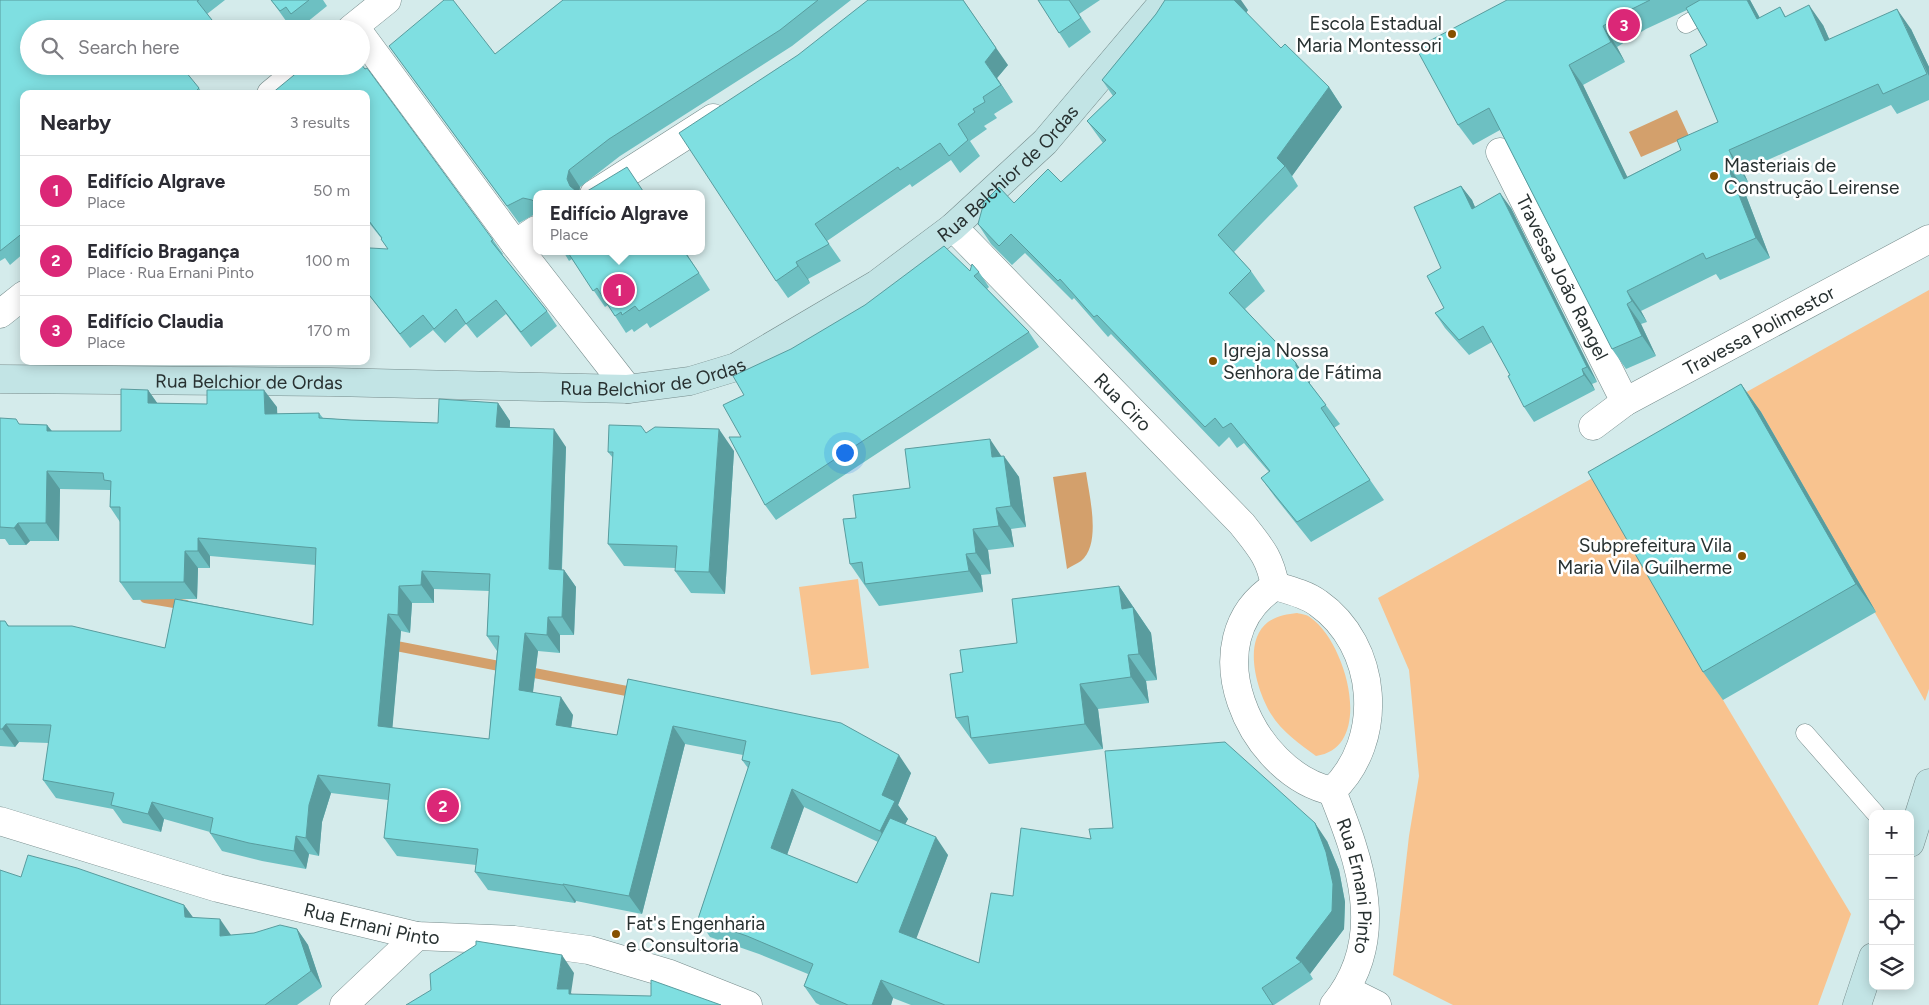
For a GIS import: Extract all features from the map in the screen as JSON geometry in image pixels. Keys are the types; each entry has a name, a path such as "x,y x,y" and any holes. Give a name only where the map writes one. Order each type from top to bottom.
{"street":[{"path":"366,20 387,0"},
{"name":"Rua Belchior de Ordas","path":"0,379 341,382 628,389 690,382 736,367 877,284 953,226 1045,142 1165,0"},
{"path":"370,47 533,247"},
{"path":"276,90 294,75"},
{"path":"600,190 733,104"},
{"name":"Travessa João Rangel","path":"1500,152 1626,402"},
{"name":"Rua Ciro","path":"953,226 1242,524 1266,553 1272,569 1275,586"},
{"name":"Travessa Polimestor","path":"1592,426 1626,402 1929,239"},
{"path":"538,255 628,389"},
{"path":"0,314 20,298"},
{"name":"Rua Ernani Pinto","path":"1275,586 1316,602 1339,622 1349,636 1366,676 1369,704 1364,736 1353,767 1332,791 1319,788 1297,776 1269,750 1254,728 1237,694 1233,662 1241,629 1250,610 1266,592 1275,586"},
{"path":"1914,830 1929,783"},
{"name":"Rua Ernani Pinto","path":"1332,791 1354,845 1363,882 1364,912 1361,957 1340,998"},
{"name":"Rua Ernani Pinto","path":"0,821 218,888 417,936 514,940 589,950 670,974 748,1005"},
{"path":"344,1005 417,936"},
{"path":"1857,1005 1869,969"},
{"path":"1340,998 1377,1005"}],"lane":[{"path":"1686,24 1729,0"},
{"path":"1805,733 1872,810"}],"shaded area":[{"path":"1677,110 1689,136 1641,157 1629,132"},
{"path":"1929,290 1929,689 1925,701 1761,412 1723,700 1851,914 1818,1005 1453,1005 1393,975 1409,836 1419,776 1409,670 1378,598"},
{"path":"1086,472 1093,519 1091,543 1081,561 1067,569 1053,477"},
{"path":"858,579 869,668 811,675 799,587"},
{"path":"1297,613 1310,617 1324,630 1344,670 1349,693 1350,715 1345,734 1334,749 1316,756 1292,737 1275,720 1261,693 1254,667 1256,642 1260,631 1268,622 1275,618"}],"building":[{"path":"0,0 199,0 197,1 212,20 20,20 20,75 188,75 199,88 197,90 20,90 20,235 0,251"},
{"path":"271,0 309,0 291,14 286,7 280,11"},
{"path":"444,0 453,0 495,54 563,0 818,0 780,30 609,139 569,170 567,179 570,186 575,190 533,190 533,201 523,198 507,206 389,46"},
{"path":"868,0 963,0 996,48 985,62 1001,85 983,97 985,102 973,109 975,112 958,124 968,140 949,156 940,143 900,170 898,167 815,224 829,244 796,262 798,266 776,281 679,133 798,55"},
{"path":"1038,0 1069,0 1081,18 1059,33"},
{"path":"1165,0 1234,0 1281,48 1285,44 1329,87 1277,158 1285,166 1218,235 1251,271 1229,293 1296,363 1296,366 1326,405 1321,408 1370,480 1297,522 1261,478 1270,471 1231,423 1223,428 1215,418 1205,427 1097,315 1094,317 1060,279 1058,281 1011,234 999,246 978,224 984,202 999,187 1014,203 1048,169 1061,182 1106,140 1087,121 1116,93 1102,80 1156,14"},
{"path":"1507,0 1650,0 1603,26 1611,42 1569,65 1624,179 1681,150 1677,140 1718,122 1690,55 1707,45 1686,8 1700,0 1747,0 1757,19 1780,7 1785,17 1809,5 1825,41 1897,9 1927,74 1883,94 1878,84 1729,150 1734,162 1727,165 1756,238 1706,259 1703,253 1627,291 1632,301 1627,304 1642,336 1612,349 1489,108 1458,125 1416,48"},
{"path":"370,72 493,240 491,241 547,311 521,332 496,300 466,324 456,309 434,329 423,315 400,334 370,296 370,248 388,249 370,222 370,90 276,90 294,75 370,75"},
{"path":"627,167 642,190 589,190"},
{"path":"1461,186 1472,209 1500,193 1587,367 1582,369 1584,375 1524,407 1508,376 1510,375 1483,326 1459,340 1435,313 1444,308 1427,276 1441,268 1414,207"},
{"path":"944,246 970,271 972,264 979,272 974,276 1029,332 765,505 729,437 741,437 723,405 744,395 733,376 791,349 865,305"},
{"path":"570,255 687,255 699,273 639,311 635,306 622,315 621,312 615,316 597,288 593,291"},
{"name":"Subprefeitura Vila Maria Vila Guilherme","path":"1741,384 1856,584 1703,672 1588,472"},
{"path":"121,389 148,390 148,403 207,404 207,390 264,390 265,414 319,413 319,418 351,420 438,423 439,399 498,403 496,427 554,429 549,569 564,570 562,617 548,617 547,635 525,633 519,690 561,697 556,725 617,735 628,679 841,723 899,755 882,795 895,801 880,831 792,789 771,848 857,883 890,818 936,837 899,932 979,963 991,893 1013,896 1021,828 1091,839 1089,829 1113,828 1105,751 1225,742 1315,823 1326,852 1333,884 1332,911 1296,958 1301,962 1262,988 1273,1005 945,1005 881,980 872,1005 848,1005 804,986 813,964 747,936 698,919 750,762 742,760 746,741 673,726 629,896 563,884 475,872 478,849 384,838 390,784 318,775 309,805 306,838 296,836 294,851 249,843 210,833 213,818 152,802 148,814 111,805 114,793 43,780 51,725 6,724 0,729 0,621 5,621 8,626 72,626 165,648 175,599 313,625 316,548 198,538 198,551 185,551 184,582 120,582 120,507 110,507 111,481 104,480 103,473 47,471 46,523 18,523 14,528 0,527 0,418 16,419 19,424 47,425 47,431 121,431","holes":["422,571 490,574 487,636 499,636 489,739 378,726 388,614 398,615 399,586 421,585"]},
{"path":"609,425 641,426 646,433 655,427 719,429 709,572 675,571 677,546 608,544 613,452 608,452"},
{"path":"990,439 992,457 1004,456 1011,506 996,508 999,526 973,529 976,553 966,554 969,571 865,584 862,562 850,564 843,519 856,518 853,495 910,488 905,449"},
{"path":"1119,586 1122,609 1133,607 1139,654 1128,655 1131,677 1080,684 1085,724 971,738 968,716 956,718 950,674 963,672 960,650 1017,643 1012,599"},
{"path":"28,855 77,868 184,905 185,917 220,919 220,936 254,933 280,925 297,929 311,971 265,1005 0,1005 0,870 21,877"},
{"path":"476,941 562,955 557,989 569,989 569,994 651,996 651,980 721,1005 406,1005 431,990 430,974 476,945"}],"waterway":[{"path":"145,598 186,605"},
{"path":"386,644 637,693"}],"place":[{"name":"Edifício Claudia","path":"1624,25"},
{"name":"Escola Estadual Maria Montessori","path":"1452,34"},
{"name":"Masteriais de Construção Leirense","path":"1714,176"},
{"name":"Edifício Algrave","path":"619,290"},
{"name":"Igreja Nossa Senhora de Fátima","path":"1213,361"},
{"name":"Subprefeitura Vila Maria Vila Guilherme","path":"1742,556"},
{"name":"Edifício Bragança","path":"443,806"},
{"name":"Fat's Engenharia e Consultoria","path":"616,934"}]}
